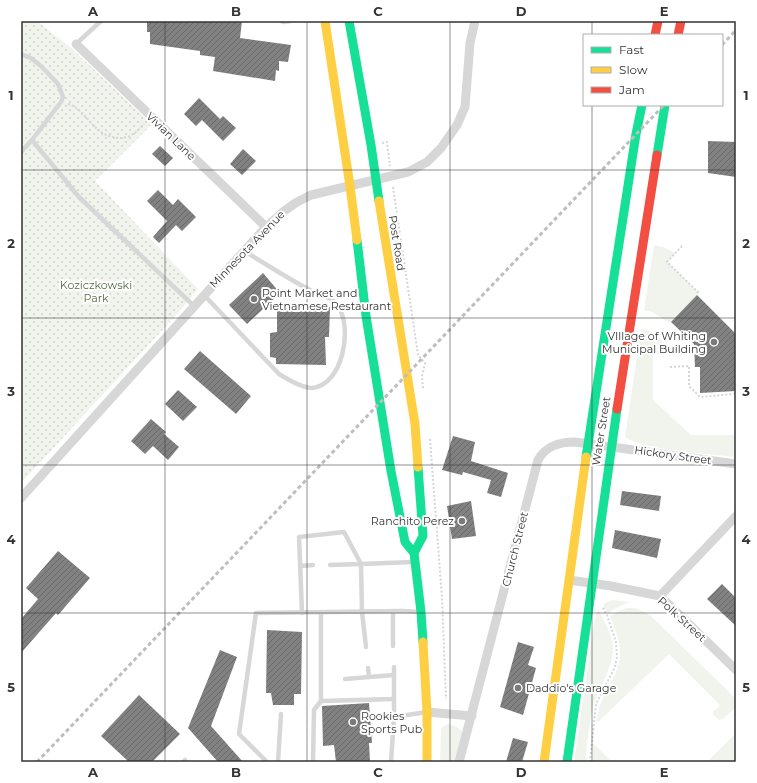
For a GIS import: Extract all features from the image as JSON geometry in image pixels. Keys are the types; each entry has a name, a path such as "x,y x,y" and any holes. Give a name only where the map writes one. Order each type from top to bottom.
{"main road":[{"path":"325,21 350,186 366,316 391,471 405,542 414,557 421,612 427,712 426,762"},
{"name":"Post Road","path":"349,21 371,145 399,332 408,374 415,424 423,536 414,557"},
{"path":"655,34 658,21"},
{"path":"678,34 681,21"},
{"name":"Water Street","path":"544,762 588,443 642,106"},
{"name":"Water Street","path":"567,762 611,446 665,106"}],"street":[{"name":"Minnesota Avenue","path":"21,498 244,251 266,227 284,211 306,197 408,172 427,162 441,148 457,125 465,107 470,44 475,21"},
{"name":"Vivian Lane","path":"76,44 266,227"},
{"name":"Church Street","path":"459,762 538,460 544,452 557,444 575,442 611,446"},
{"name":"Hickory Street","path":"611,446 736,464"},
{"path":"660,596 736,516"},
{"name":"Polk Street","path":"569,580 660,596 736,670"},
{"path":"427,712 472,716"}],"lane":[{"path":"76,44 100,21"},
{"path":"281,21 291,21"},
{"path":"21,54 31,58 58,84 63,97 61,102 32,140 21,152"},
{"path":"32,140 79,197 194,306"},
{"path":"204,295 279,374 289,380 310,388 320,386 329,381 340,363 344,345 344,316 338,305 326,297 311,291 244,251"},
{"path":"302,613 299,537 344,532 361,564 362,612 366,647"},
{"path":"330,565 361,564 414,557"},
{"path":"300,566 313,566"},
{"path":"393,611 393,646"},
{"path":"313,762 314,710 321,701 321,612"},
{"path":"267,762 239,734 256,613 421,612"},
{"path":"391,762 394,717 394,667"},
{"path":"368,668 369,677"},
{"path":"345,679 394,674"},
{"path":"321,701 394,699"},
{"path":"394,717 427,712"},
{"path":"278,762 281,714"},
{"path":"183,762 185,760 186,762"}],"path":[{"path":"61,102 72,105 83,114 97,130 108,136 116,138 133,134 151,117"},
{"path":"371,145 387,142 418,355 425,363 422,376 424,395"},
{"path":"682,246 667,262 699,293"},
{"path":"670,367 689,366 689,386 700,397 736,393"},
{"path":"430,438 442,598 446,699"},
{"path":"590,762 596,704 615,668 617,657 616,642 607,615 602,606"}],"green space":[{"name":"Koziczkowski Park","path":"21,21 37,21 70,47 152,124 95,181 198,289 179,312 21,483"},
{"path":"654,245 663,247 675,253 667,262 699,293 670,323 652,312 644,310"},
{"path":"641,329 650,331 656,335 661,339 665,348 664,354 653,354 653,400 691,435 736,435 736,457 661,448 646,445 625,437"},
{"path":"613,600 629,602 608,613 604,607 604,603"},
{"path":"626,608 635,608 650,615 735,698 736,707 724,718 719,720 712,713 720,705 669,654 597,722 601,703 614,677 620,659 619,641 610,616"},
{"path":"598,609 610,635 613,650 612,658 592,710 586,756 587,762 574,762 594,623"},
{"path":"448,724 457,727 462,731 462,735 455,762 440,762 441,728"},
{"path":"736,733 736,762 707,762"},
{"path":"594,744 612,762 593,762"}],"building":[{"path":"147,21 242,21 240,38 291,45 288,62 279,61 279,71 276,70 275,81 213,71 215,57 200,55 200,51 150,44 150,32 147,32"},
{"path":"199,98 220,119 223,116 236,128 223,141 202,120 196,126 184,114"},
{"path":"708,141 736,142 736,177 708,173"},
{"path":"160,146 173,158 165,166 152,154"},
{"path":"243,149 256,161 242,175 230,164"},
{"path":"158,190 173,205 178,199 196,217 182,231 176,225 159,243 153,237 167,221 147,201"},
{"name":"Point Market and Vietnamese Restaurant","path":"263,273 280,293 247,324 229,305"},
{"name":"VIllage of Whiting Municipal Building","path":"697,295 736,334 736,391 700,393 700,367 695,367 694,344 671,322"},
{"path":"330,307 329,337 325,337 326,365 276,364 276,358 270,357 270,333 277,332 277,308"},
{"path":"200,351 251,396 236,414 184,369"},
{"path":"178,390 197,407 183,421 165,404"},
{"path":"151,419 166,432 164,434 179,447 168,460 153,446 145,454 131,441"},
{"path":"453,436 475,442 471,461 508,473 501,497 487,493 491,480 463,472 462,475 442,470"},
{"path":"622,491 661,496 659,511 620,505"},
{"name":"Ranchito Perez","path":"471,501 476,536 452,539 447,506"},
{"path":"615,530 661,539 657,558 612,548"},
{"path":"58,551 90,578 58,615 56,613 21,653 21,619 38,599 26,588"},
{"path":"722,584 736,598 736,626 707,599"},
{"path":"267,630 302,632 301,694 294,694 294,705 273,705 271,693 266,693"},
{"name":"Daddio's Garage","path":"518,642 534,647 528,665 536,668 523,715 500,707"},
{"path":"220,650 237,657 211,726 243,762 218,762 188,728"},
{"path":"139,695 180,734 152,762 129,762 101,736"},
{"path":"369,703 372,743 369,743 370,762 336,762 334,745 323,746 322,706"},
{"path":"513,738 528,742 522,762 506,762"}],"railway":[{"path":"723,44 736,30"},
{"path":"37,762 663,106"}],"traffic: fast":[{"path":"349,21 371,145 379,201"},
{"path":"586,457 636,134 642,106"},
{"path":"657,155 665,106"},
{"path":"357,240 366,316 391,471 405,542 414,553 423,642"},
{"path":"567,762 617,409"},
{"path":"414,553 423,536 418,467"}],"traffic: slow":[{"path":"325,21 357,240"},
{"path":"379,201 415,424 418,467"},
{"path":"544,762 586,457"},
{"path":"423,642 427,712 427,762"}],"traffic: jam":[{"path":"655,34 658,21"},
{"path":"678,34 681,21"},
{"path":"617,409 657,155"}],"place":[{"name":"Point Market and Vietnamese Restaurant","path":"254,299"},
{"name":"VIllage of Whiting Municipal Building","path":"714,342"},
{"name":"Ranchito Perez","path":"462,521"},
{"name":"Daddio's Garage","path":"518,688"},
{"name":"Rookies Sports Pub","path":"353,722"}]}
